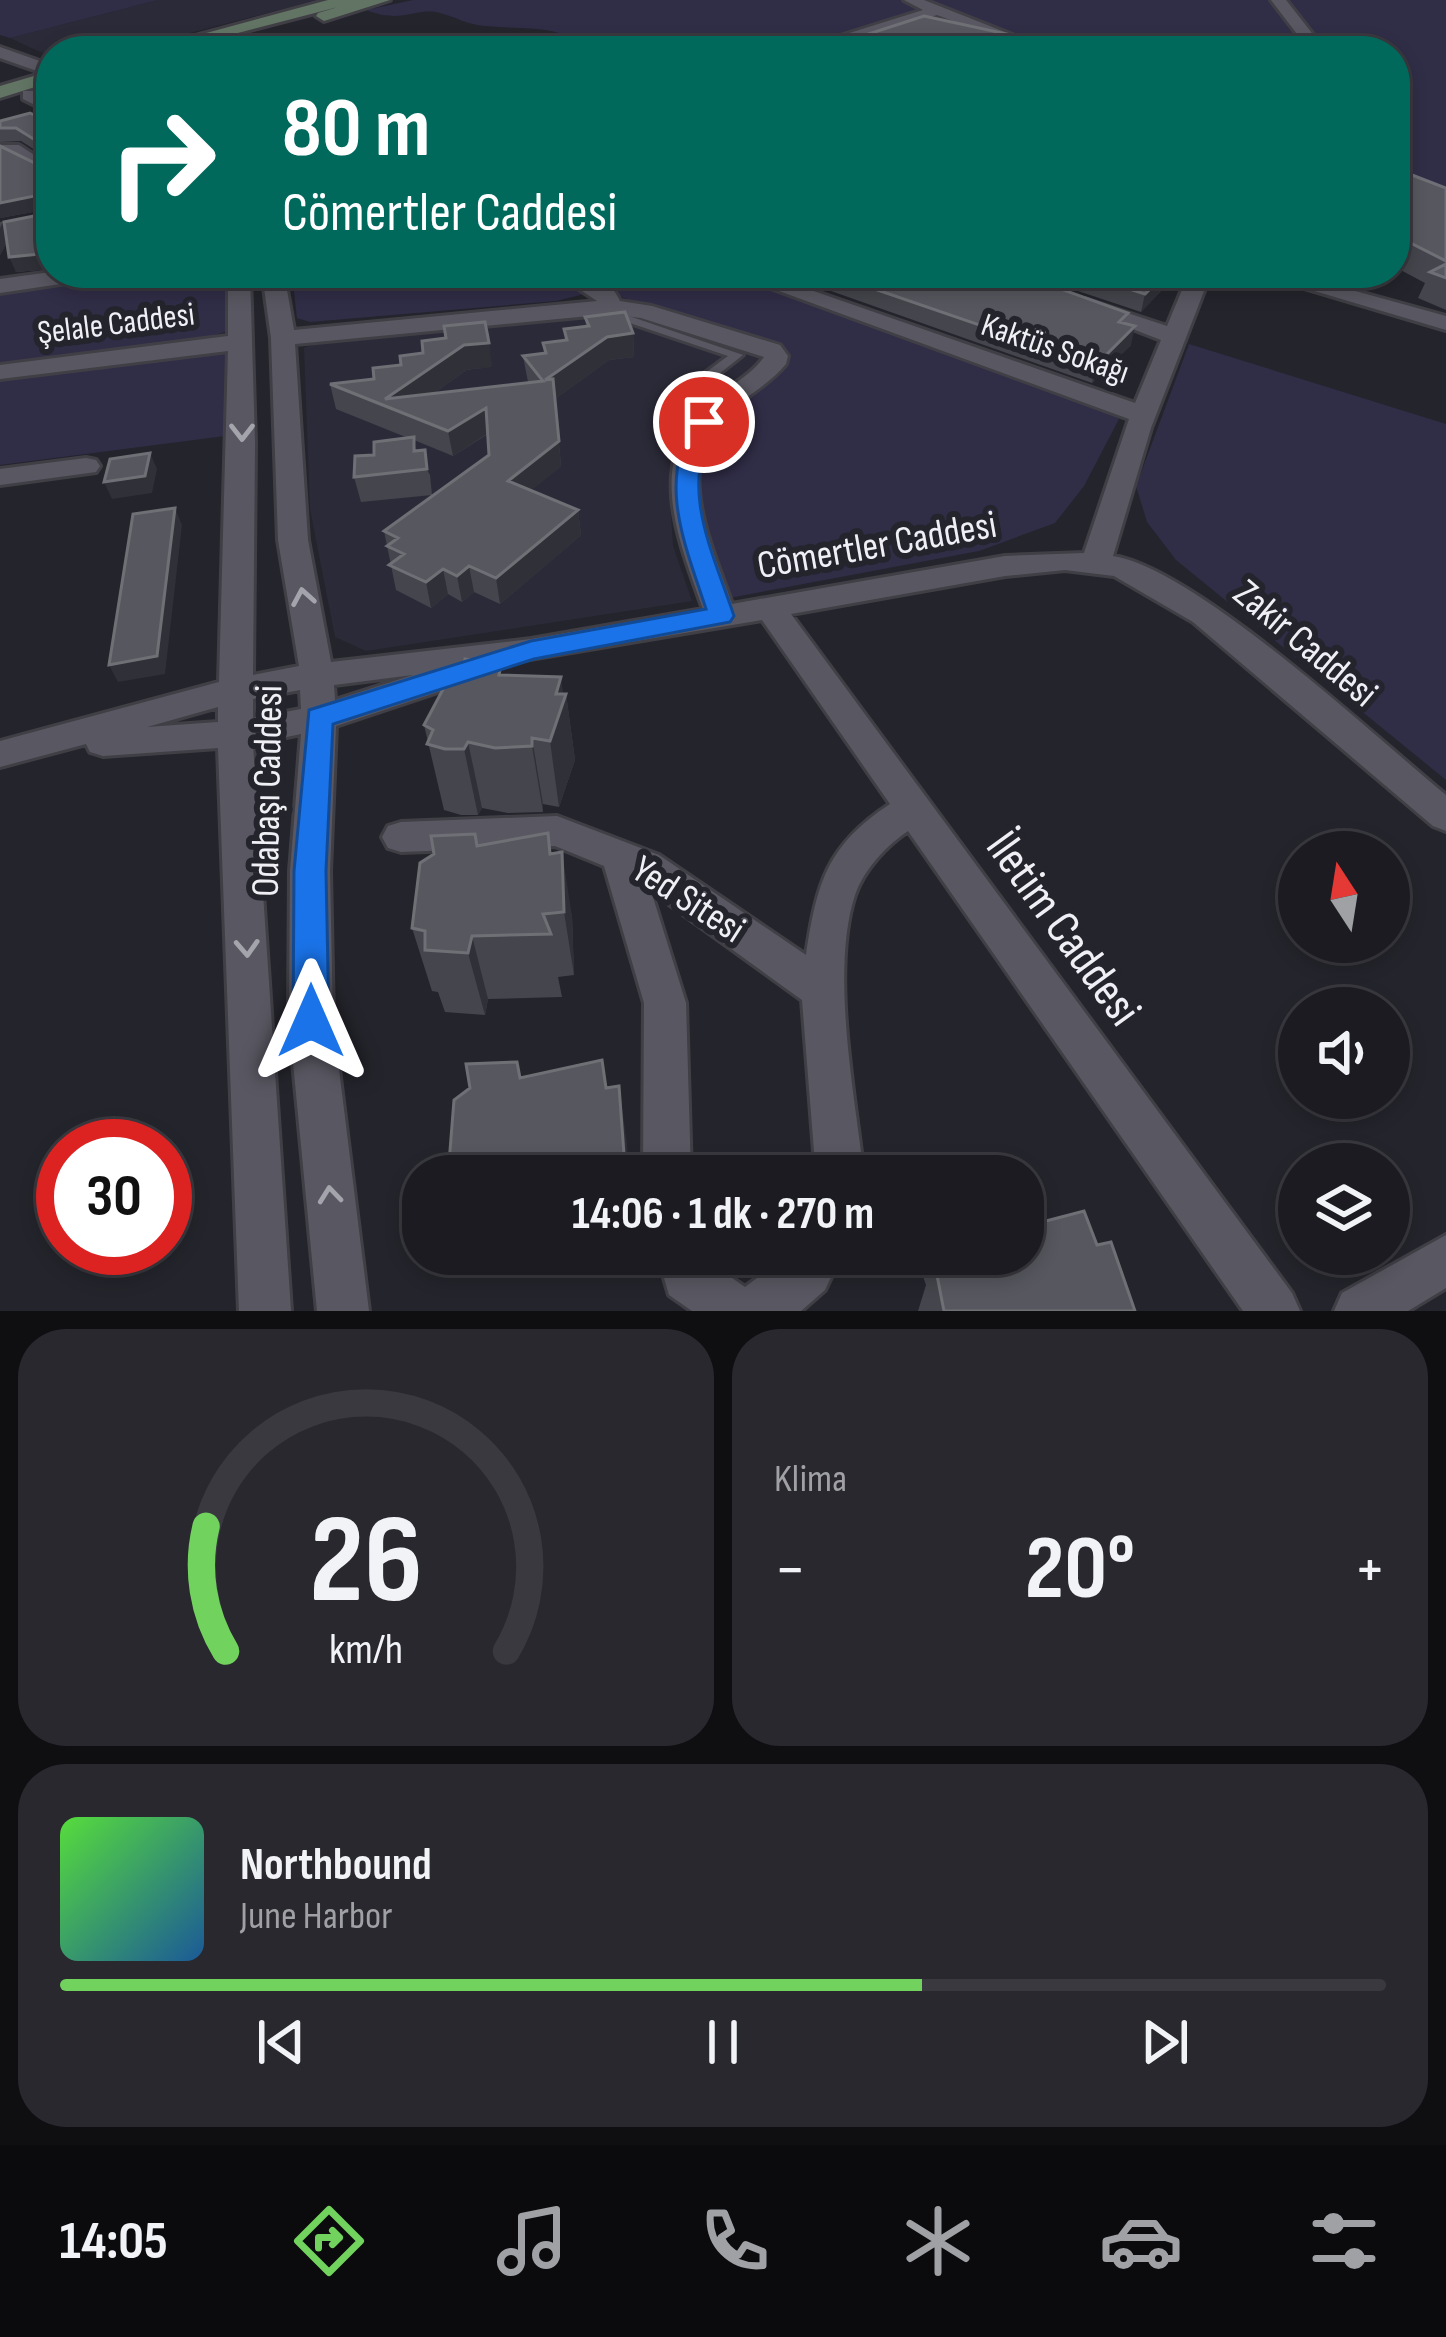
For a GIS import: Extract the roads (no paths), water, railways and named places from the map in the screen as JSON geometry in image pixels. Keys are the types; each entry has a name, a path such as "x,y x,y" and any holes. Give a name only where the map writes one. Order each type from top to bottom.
{"street":[{"path":"207,36 347,0"},
{"path":"249,36 382,0"},
{"path":"910,0 1006,36"},
{"path":"1278,0 1306,36"},
{"path":"852,36 938,10"},
{"path":"0,52 29,87"},
{"path":"0,64 29,87"},
{"path":"0,151 12,149 36,166"},
{"path":"0,286 36,281"},
{"name":"Odabaşı Caddesi","path":"239,288 235,734 265,1311"},
{"name":"Odabaşı Caddesi","path":"275,288 283,338 292,540 319,718 310,871 311,1021 343,1311"},
{"path":"597,288 605,292 610,307"},
{"name":"Kaktüs Sokağı","path":"783,288 1143,415"},
{"path":"1096,564 1143,415 1194,288"},
{"path":"1320,288 1446,322"},
{"path":"1071,301 1174,336"},
{"path":"283,338 610,307 644,311 776,356 774,364 704,422 692,444 684,503 721,616"},
{"name":"Şelale Caddesi","path":"0,371 240,342"},
{"path":"0,477 86,466"},
{"name":"Cömertler Caddesi","path":"17,751 236,690 316,675 531,650 1005,566 1064,560 1096,564"},
{"name":"Zakir Caddesi","path":"1096,564 1121,567 1204,614 1446,816"},
{"name":"İletim Caddesi","path":"769,607 1274,1311"},
{"name":"Cömertler Caddesi","path":"17,751 235,734 319,718 531,650"},
{"path":"838,1155 822,990 836,890 873,835 913,808"},
{"name":"Yed Sitesi","path":"401,837 557,831 645,866 822,990"},
{"path":"620,856 665,1003 667,1155"},
{"path":"1360,1311 1446,1260"},
{"path":"687,1275 735,1311"},
{"path":"749,1311 766,1305 804,1275"}],"lane":[{"path":"610,307 625,318 737,356 668,407"}]}
